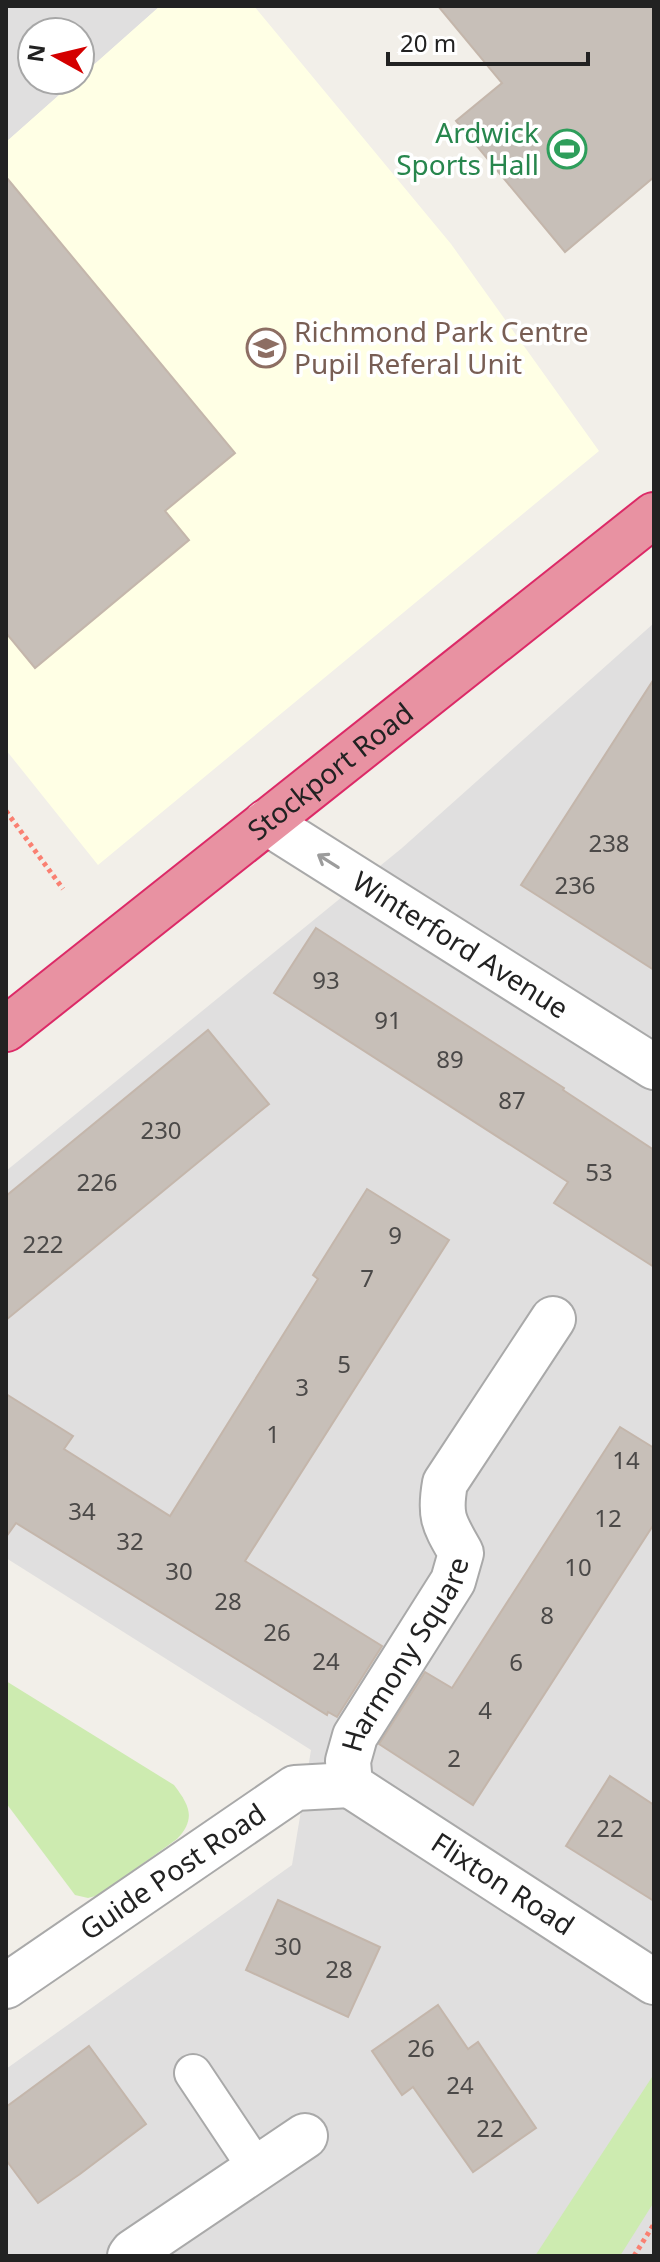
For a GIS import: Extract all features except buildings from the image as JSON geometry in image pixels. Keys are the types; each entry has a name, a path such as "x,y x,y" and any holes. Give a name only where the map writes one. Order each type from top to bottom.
{"highway":[{"name":"Stockport Road","path":"6,1029 654,515"}],"street":[{"name":"Winterford Avenue","path":"266,822 654,1067"},
{"name":"Harmony Square","path":"350,1785 348,1761 355,1736 453,1581 461,1553 441,1508 445,1483 553,1319"},
{"name":"Flixton Road","path":"350,1785 654,1982"},
{"name":"Guide Post Road","path":"6,1986 295,1788 350,1785"},
{"path":"130,2256 305,2136"}],"lane":[{"path":"193,2073 257,2169"}],"path":[{"path":"6,811 63,889"},
{"path":"634,2256 654,2224"}],"shaded area":[{"path":"6,6 160,6 96,63 96,16 16,16 16,96 58,96 6,142"},
{"name":"Richmond Park Centre Pupil Referal Unit","path":"160,6 254,6 451,244 599,451 98,865 6,750 6,142 58,96 96,96 96,63"},
{"path":"654,623 654,2256 6,2256 6,2069 292,1865 311,1750 6,1558 6,1171 402,848"}],"green space":[{"path":"6,1681 174,1785 184,1799 189,1819 177,1839 99,1895 88,1898 75,1895 6,1803"},
{"path":"654,2074 654,2202 620,2256 535,2256"}],"place":[{"name":"Ardwick Sports Hall","path":"567,149"},
{"name":"Richmond Park Centre Pupil Referal Unit","path":"266,348"}]}
